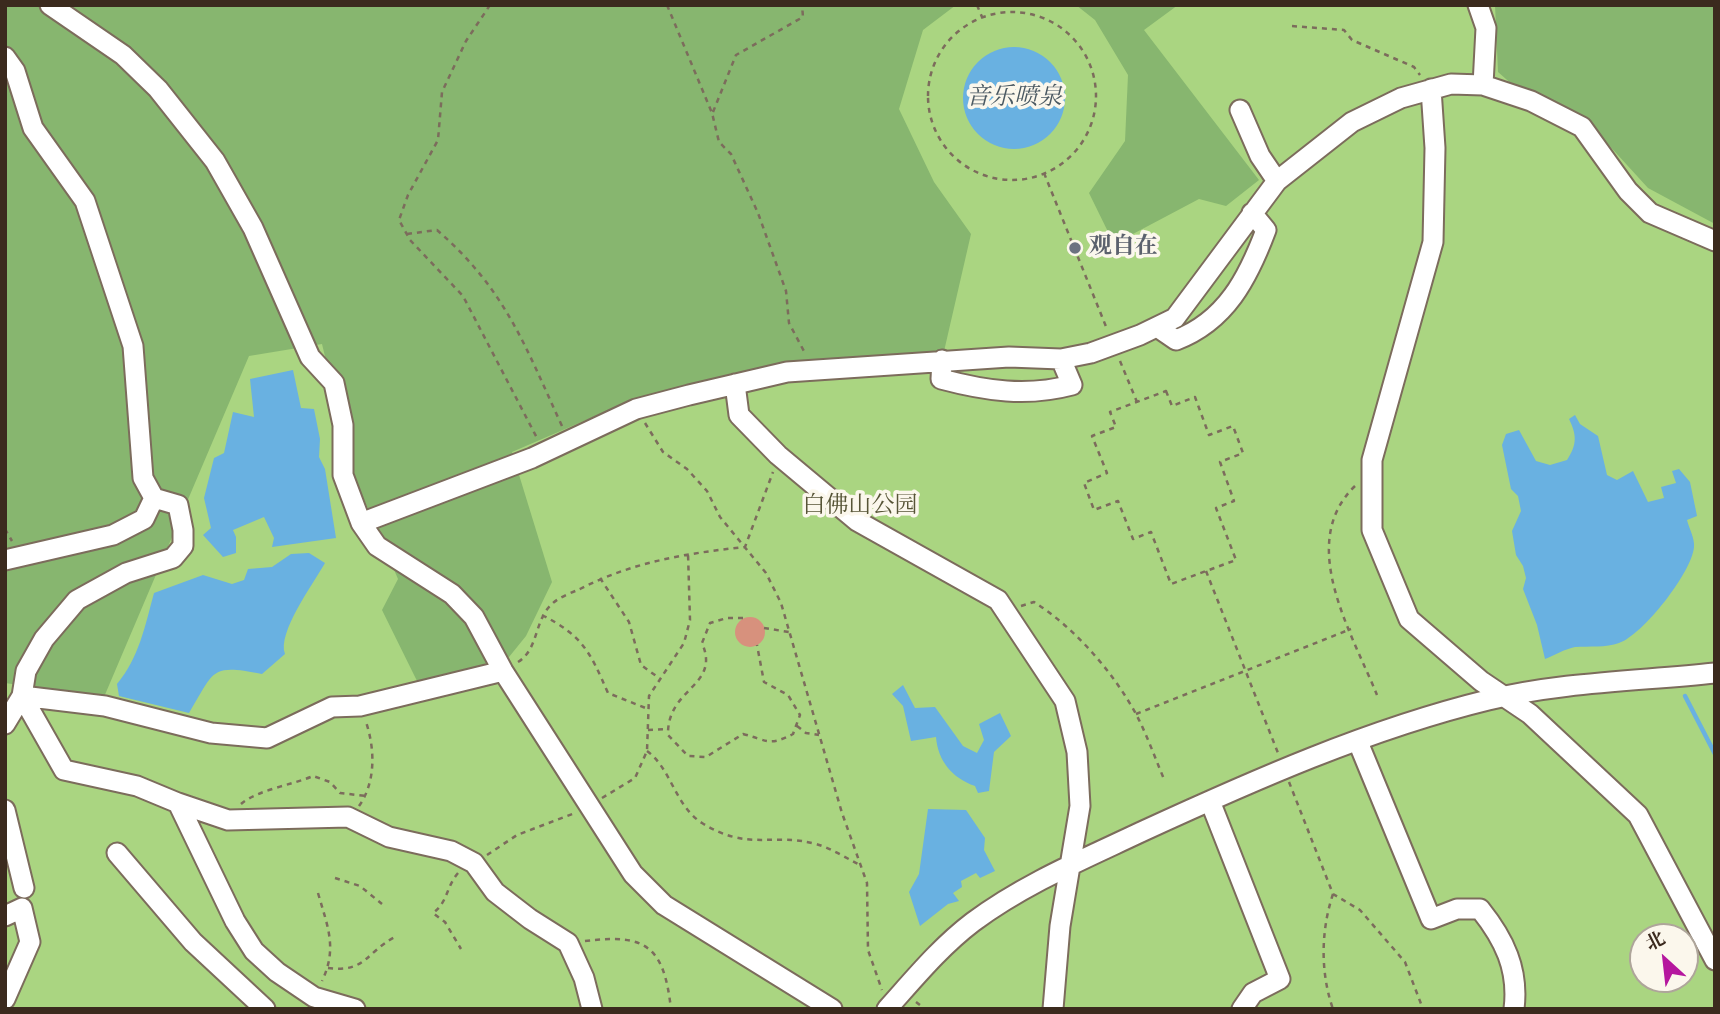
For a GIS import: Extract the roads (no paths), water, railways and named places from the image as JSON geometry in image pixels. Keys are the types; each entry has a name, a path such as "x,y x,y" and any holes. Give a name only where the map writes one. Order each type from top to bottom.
{"street":[{"path":"50,5 123,55 158,89 215,160 253,228 310,357 334,383 343,425 343,475 361,523 377,546 452,594 474,617 503,671 632,874 664,905 832,1009"},
{"path":"1478,5 1486,28 1483,85"},
{"path":"5,57 15,71 33,128 85,201 133,346 143,478 154,498 177,505 183,530 183,546 173,558 126,573 78,600 44,639 26,671 22,696 7,718"},
{"path":"361,523 544,452 636,409 735,384 787,372 942,360 1009,357 1061,359 1114,345 1175,318 1277,181 1352,122 1401,98 1451,84 1483,85 1531,101 1582,127 1628,191 1650,213 1715,241"},
{"path":"1431,89 1436,148 1433,242 1383,415 1372,469 1373,530 1409,619 1481,681 1531,714 1638,815 1715,960"},
{"path":"1240,110 1260,156 1277,181"},
{"path":"1157,327 1176,340 1198,332 1230,302 1251,270 1266,230 1252,214"},
{"path":"942,360 941,379 1002,392 1041,393 1072,385 1061,359"},
{"path":"735,384 739,415 778,456 857,521 998,600 1065,701 1077,752 1080,806 1060,926 1053,1009"},
{"path":"5,560 113,535 144,519 154,498"},
{"path":"22,696 105,706 211,733 267,738 332,707 360,706 503,671"},
{"path":"889,1007 929,962 973,923 1026,888 1210,801 1358,742 1505,697 1715,673"},
{"path":"22,696 64,770 137,786 228,820 348,817 389,837 451,851 474,863 495,892 568,943 584,978 592,1009"},
{"path":"1358,742 1431,919 1457,909 1480,909 1494,926 1513,965 1514,1009"},
{"path":"1210,801 1280,979 1253,993 1242,1009"},
{"path":"178,803 235,921 254,951 277,972 314,997 355,1009"},
{"path":"5,810 24,888"},
{"path":"117,853 193,942 265,1009"},
{"path":"5,916 22,908 30,942 5,999"}],"water":[{"name":"音乐喷泉","path":"1014,47 1034,51 1050,62 1061,78 1065,98 1061,118 1050,134 1034,145 1014,149 994,145 978,134 967,118 963,98 967,78 978,62 994,51"},
{"path":"293,370 301,408 314,409 320,439 319,457 325,469 336,538 272,547 274,538 264,517 233,530 236,553 223,557 203,535 211,528 204,498 214,458 224,453 233,412 254,417 250,379"},
{"path":"1575,415 1580,424 1598,436 1607,475 1617,480 1633,471 1648,502 1664,498 1661,487 1676,483 1672,471 1679,469 1690,482 1697,516 1687,520 1694,547 1676,586 1653,616 1629,638 1609,646 1571,648 1545,659 1537,625 1523,589 1526,578 1523,566 1516,555 1512,531 1521,511 1518,496 1511,489 1502,445 1506,434 1519,430 1536,461 1550,465 1567,460 1575,440 1569,419"},
{"path":"309,553 325,563 291,622 286,634 285,654 262,674 232,670 216,674 204,687 189,713 119,696 117,684 136,652 154,593 203,575 232,584 244,580 248,569 272,567 291,554"},
{"path":"903,685 915,708 935,707 963,746 977,753 984,740 979,724 1000,713 1011,736 994,752 989,791 978,793 975,786 959,778 948,768 940,754 936,737 911,741 903,706 892,694"},
{"path":"928,809 966,810 985,838 984,850 995,871 980,878 976,873 961,881 962,887 953,893 959,901 948,904 920,926 909,892 919,874"}],"waterway":[{"path":"1685,696 1715,754"}],"place":[{"name":"观自在","path":"1075,248"}],"park label":[{"name":"白佛山公园","path":"860,507"}]}
